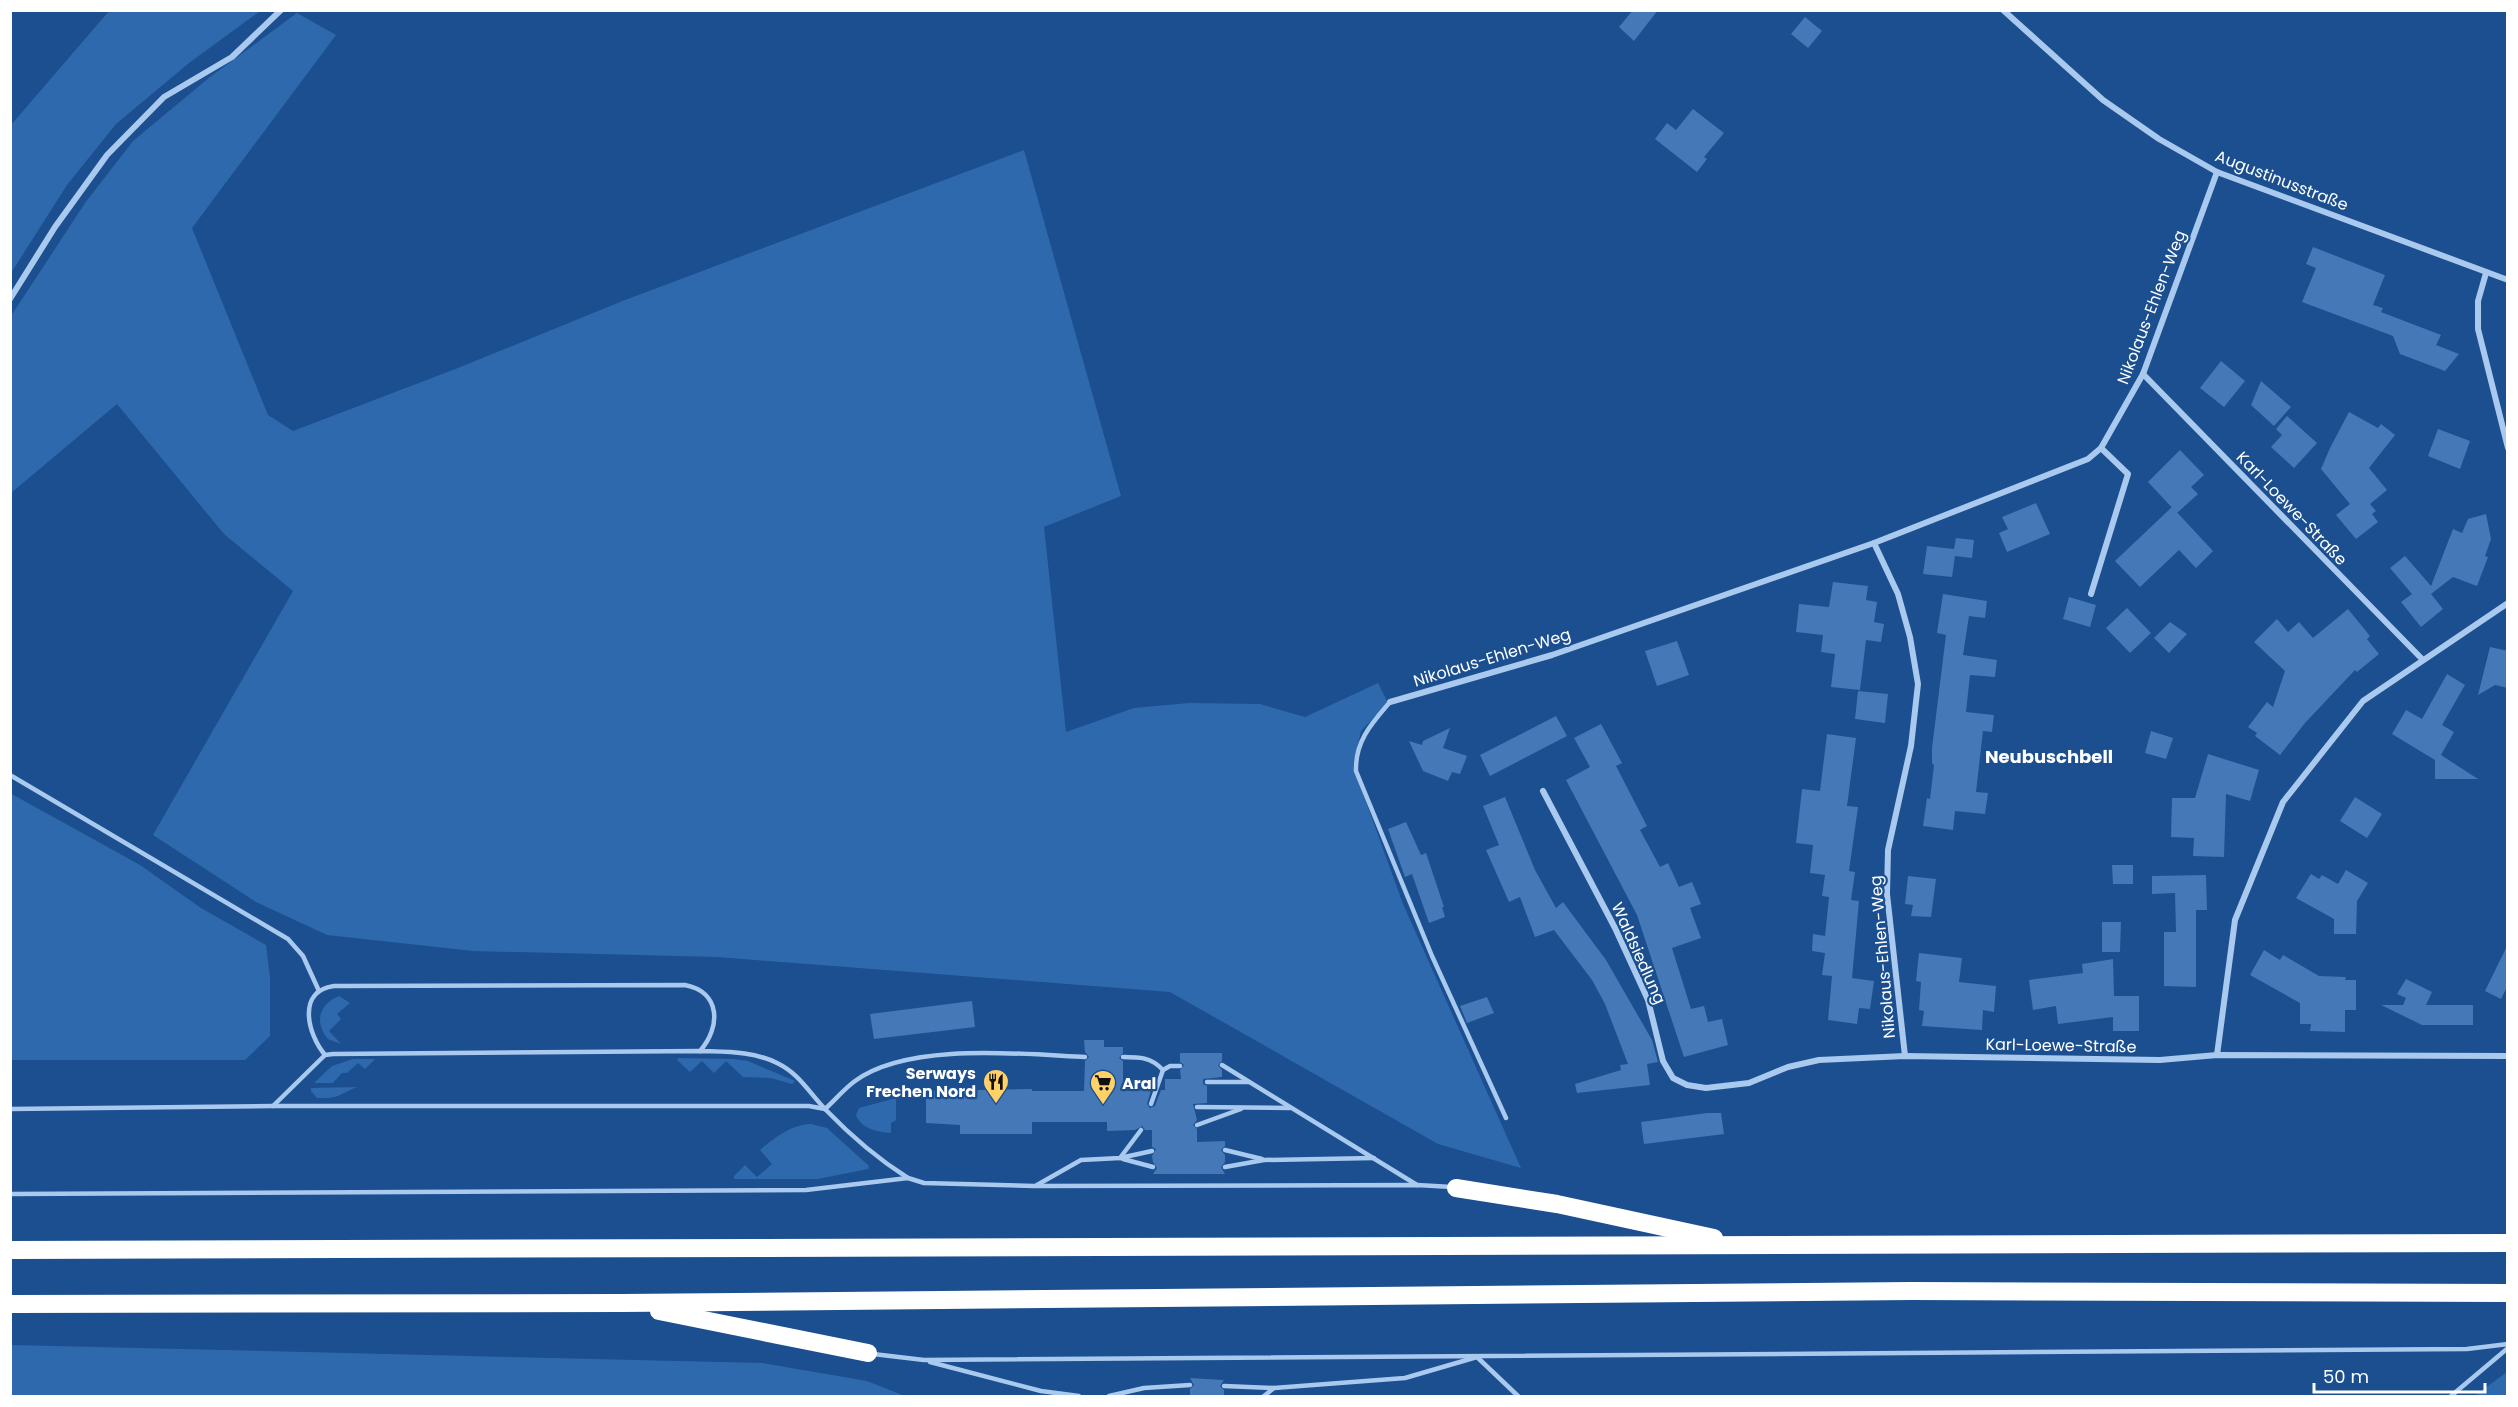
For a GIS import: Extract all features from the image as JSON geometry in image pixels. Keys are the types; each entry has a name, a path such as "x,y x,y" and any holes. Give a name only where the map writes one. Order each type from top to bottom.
{"highway":[{"path":"1456,1188 1557,1204 1748,1245"},
{"path":"10,1250 2508,1243"},
{"path":"10,1304 622,1303 1912,1291 2508,1293"},
{"path":"622,1303 867,1353"}],"street":[{"path":"10,299 55,227 107,155 164,97 232,57 281,10"},
{"name":"Augustinusstraße","path":"2002,10 2103,100 2159,139 2217,172 2508,280"},
{"name":"Nikolaus-Ehlen-Weg","path":"1390,702 1552,655 1874,543 2027,485 2088,459 2101,448 2142,374 2217,172"},
{"path":"2486,273 2478,301 2478,328 2508,448"},
{"name":"Karl-Loewe-Straße","path":"2142,374 2423,660"},
{"path":"2091,594 2128,474 2101,448"},
{"name":"Nikolaus-Ehlen-Weg","path":"1874,543 1898,594 1910,637 1918,684 1911,746 1888,850 1887,894 1905,1056"},
{"path":"2217,1055 2235,920 2283,802 2363,701 2508,603"},
{"name":"Waldsiedlung","path":"1543,791 1615,928 1648,1000 1662,1061 1673,1078 1687,1085 1706,1088 1749,1083 1788,1067 1819,1060 1905,1056"},
{"name":"Karl-Loewe-Straße","path":"1905,1056 2160,1059 2217,1055 2508,1056"}],"lane":[{"path":"1390,702 1367,729 1355,755 1356,771 1432,956 1506,1118"},
{"path":"10,775 288,939 303,956 319,991"},
{"path":"325,1055 316,1044 308,1018 312,1002 319,991 334,986 685,985 697,987 708,998 714,1011 715,1026 709,1040 700,1051"},
{"path":"273,1106 325,1055 700,1051 749,1053 775,1062 802,1080 825,1109 881,1160 908,1178 924,1183 1034,1186 1417,1185 1456,1188"},
{"path":"825,1109 855,1081 870,1072 920,1058 961,1052 1085,1057"},
{"path":"1123,1057 1144,1057 1156,1062 1163,1070"},
{"path":"1222,1065 1417,1185"},
{"path":"1163,1070 1180,1066"},
{"path":"1151,1104 1163,1070"},
{"path":"1207,1082 1252,1082"},
{"path":"1157,1086 1165,1083"},
{"path":"10,1109 273,1106 809,1106 825,1109"},
{"path":"1197,1107 1290,1108"},
{"path":"1197,1125 1244,1108"},
{"path":"1120,1158 1141,1130"},
{"path":"1226,1150 1264,1160"},
{"path":"1034,1186 1082,1160 1120,1158 1152,1151"},
{"path":"1120,1158 1153,1167"},
{"path":"1225,1167 1264,1160 1374,1158"},
{"path":"10,1194 806,1190 908,1178"},
{"path":"867,1353 924,1360 2467,1349 2508,1346"},
{"path":"2451,1396 2508,1346"},
{"path":"1224,1386 1274,1388 1405,1378 1477,1357"},
{"path":"1477,1357 1518,1396"},
{"path":"924,1360 1041,1391 1079,1396"},
{"path":"1109,1396 1144,1388 1190,1385"},
{"path":"1264,1396 1274,1388"},
{"path":"1041,1391 1048,1396"}],"shaded area":[{"path":"109,11 260,11 189,63 116,124 67,185 11,273 11,125"},
{"path":"297,13 336,35 192,228 268,415 293,431 458,368 625,300 1024,150 1121,496 1044,527 1066,732 1134,708 1189,703 1260,704 1305,717 1378,683 1388,703 1361,731 1353,766 1403,904 1521,1168 1438,1144 1170,992 717,957 473,951 327,935 256,902 153,835 293,591 224,534 117,404 11,493 11,316 85,203 133,141 210,77"},
{"path":"10,793 140,865 201,908 266,945 270,978 270,1036 245,1060 11,1060"},
{"path":"339,996 350,1003 337,1014 341,1019 329,1031 341,1044 328,1039 320,1020 323,1009 332,999"},
{"path":"678,1058 748,1061 795,1081 792,1084 771,1078 743,1077 726,1061 714,1073 702,1061 690,1072 677,1060"},
{"path":"353,1059 375,1059 365,1069 358,1063 347,1073 342,1073 333,1083 314,1083 332,1066"},
{"path":"357,1087 330,1098 317,1098 311,1091 311,1088"},
{"path":"896,1098 896,1120 891,1123 891,1133 876,1131 866,1127 858,1120 856,1115 859,1108"},
{"path":"811,1124 827,1128 869,1166 868,1169 818,1179 734,1179 734,1176 745,1165 757,1177 772,1164 760,1150 790,1129"},
{"path":"11,1345 762,1363 867,1381 905,1396 11,1396"},
{"path":"2507,1372 2507,1396 2474,1396"}],"building":[{"path":"1633,10 1658,10 1634,41 1619,27"},
{"path":"1805,17 1822,31 1808,48 1791,34"},
{"path":"1693,109 1724,133 1704,157 1707,159 1697,172 1655,139 1667,123 1676,130"},
{"path":"2313,247 2385,275 2373,305 2383,308 2381,312 2441,335 2436,345 2459,354 2445,371 2400,354 2393,336 2302,302 2316,268 2306,264"},
{"path":"2221,361 2245,381 2224,407 2200,388"},
{"path":"2261,381 2291,407 2274,426 2251,405"},
{"path":"2349,412 2378,428 2381,424 2395,435 2369,468 2387,490 2370,504 2376,511 2372,514 2378,522 2356,539 2336,515 2350,504 2321,469"},
{"path":"2287,416 2317,443 2294,468 2271,447 2282,435 2276,429"},
{"path":"2438,429 2470,441 2460,469 2428,456"},
{"path":"2180,450 2204,475 2191,487 2198,494 2177,513 2148,482"},
{"path":"2036,503 2050,534 2007,552 1999,533 2008,529 2002,517"},
{"path":"2172,507 2213,551 2196,568 2179,550 2140,587 2115,561"},
{"path":"2486,514 2491,539 2485,556 2488,557 2477,586 2453,577 2431,594 2443,609 2421,627 2401,602 2412,594 2390,568 2405,556 2431,586 2453,529 2462,533 2468,519"},
{"path":"1956,538 1974,540 1972,558 1955,556 1952,577 1923,574 1927,546 1954,549"},
{"path":"1833,582 1868,586 1866,600 1877,602 1874,622 1884,624 1881,642 1866,640 1860,690 1831,687 1835,654 1821,652 1823,635 1796,632 1799,604 1829,607"},
{"path":"1943,594 1987,601 1985,618 1969,616 1963,655 1997,660 1995,677 1970,675 1966,712 1994,715 1992,732 1983,731 1976,792 1988,793 1985,814 1955,811 1953,830 1923,826 1927,798 1930,799 1934,765 1932,748 1946,635 1937,633"},
{"path":"2069,597 2096,605 2090,627 2063,619"},
{"path":"2127,608 2151,633 2130,653 2106,628"},
{"path":"2348,609 2370,636 2367,639 2379,654 2357,672 2355,670 2305,723 2280,755 2255,736 2257,733 2248,727 2267,702 2273,707 2285,671 2254,642 2277,619 2288,632 2299,622 2313,638"},
{"path":"2170,622 2187,634 2169,653 2154,638"},
{"path":"1677,641 1689,675 1657,686 1645,651"},
{"path":"2490,647 2508,651 2508,688 2495,685 2478,695"},
{"path":"2447,674 2465,685 2442,725 2454,732 2441,755 2478,779 2435,779 2435,760 2392,734 2406,710 2422,719"},
{"path":"1858,691 1888,694 1885,723 1855,719"},
{"path":"1556,716 1567,736 1490,776 1480,755"},
{"path":"1601,724 1622,763 1616,766 1647,826 1640,830 1660,867 1668,863 1679,887 1692,882 1701,904 1690,908 1701,938 1672,948 1691,1009 1704,1006 1708,1022 1722,1019 1728,1045 1684,1057 1637,915 1566,780 1590,767 1574,738"},
{"path":"1450,728 1443,748 1467,756 1460,774 1452,772 1448,781 1423,771 1409,741 1422,745 1423,741"},
{"path":"2151,731 2173,738 2166,759 2145,753"},
{"path":"1827,734 1856,738 1847,806 1858,807 1849,871 1855,872 1851,900 1859,901 1852,978 1874,981 1870,1009 1859,1008 1857,1024 1828,1020 1832,976 1822,975 1825,953 1812,951 1813,934 1825,936 1829,897 1822,896 1825,875 1810,873 1813,845 1796,843 1802,789 1820,791"},
{"path":"2208,754 2259,770 2250,801 2226,794 2224,857 2193,856 2194,838 2171,837 2172,798 2195,798"},
{"path":"1505,797 1535,870 1556,908 1563,902 1606,960 1652,1040 1658,1062 1647,1064 1650,1085 1577,1093 1575,1084 1621,1070 1620,1065 1628,1064 1605,1004 1592,980 1554,930 1535,937 1520,897 1509,902 1486,850 1499,845 1483,806"},
{"path":"2355,797 2382,814 2367,838 2340,821"},
{"path":"1406,822 1421,855 1426,853 1444,907 1442,907 1445,917 1429,923 1412,874 1405,877 1388,829"},
{"path":"2112,865 2133,865 2133,884 2113,884"},
{"path":"2346,870 2368,883 2357,901 2356,934 2334,934 2334,919 2296,898 2311,874 2319,879 2322,875 2338,884"},
{"path":"2206,875 2207,910 2196,910 2196,987 2164,986 2164,932 2176,932 2175,893 2152,894 2152,876"},
{"path":"1908,876 1936,879 1931,917 1911,916 1913,905 1905,904"},
{"path":"2102,922 2121,922 2120,952 2102,952"},
{"path":"2508,944 2508,985 2501,999 2485,991"},
{"path":"2264,950 2280,960 2283,955 2319,976 2346,977 2345,980 2356,980 2356,1010 2345,1010 2345,1032 2310,1031 2311,1024 2300,1024 2300,1003 2250,975"},
{"path":"1919,953 1962,958 1959,982 1996,986 1994,1012 1983,1010 1982,1030 1922,1026 1924,1011 1919,1010 1921,982 1916,981"},
{"path":"2113,959 2114,996 2139,996 2139,1031 2113,1031 2113,1017 2058,1024 2056,1006 2033,1010 2029,980 2083,973 2082,964"},
{"path":"2406,979 2432,992 2426,1005 2473,1005 2473,1025 2422,1025 2381,1005 2403,1005 2406,998 2397,994"},
{"path":"1487,997 1494,1013 1467,1023 1460,1006"},
{"path":"972,1001 975,1027 874,1039 870,1014"},
{"path":"1084,1040 1104,1040 1104,1047 1123,1047 1123,1053 1119,1058 1123,1061 1123,1091 1151,1090 1147,1104 1150,1108 1155,1106 1161,1090 1165,1090 1165,1079 1181,1079 1180,1070 1184,1065 1180,1062 1180,1053 1222,1053 1222,1061 1218,1065 1222,1070 1222,1077 1203,1079 1203,1084 1207,1086 1207,1103 1193,1104 1197,1120 1193,1125 1197,1129 1197,1142 1225,1141 1225,1146 1221,1150 1225,1155 1225,1162 1221,1167 1225,1174 1153,1174 1157,1168 1152,1156 1156,1149 1152,1147 1152,1130 1145,1130 1142,1126 1135,1130 1107,1131 1107,1122 1032,1122 1032,1134 960,1134 960,1125 926,1123 926,1091 1032,1089 1032,1091 1084,1091 1085,1061 1089,1057 1085,1052"},
{"path":"1721,1113 1724,1134 1644,1144 1641,1122"},
{"path":"1190,1378 1224,1380 1220,1386 1224,1390 1224,1396 1190,1396 1190,1389 1194,1385"}],"place":[{"name":"Serways Frechen Nord","path":"996,1105"},
{"name":"Aral","path":"1103,1106"}],"district":[{"name":"Neubuschbell","path":"2049,757"}]}
